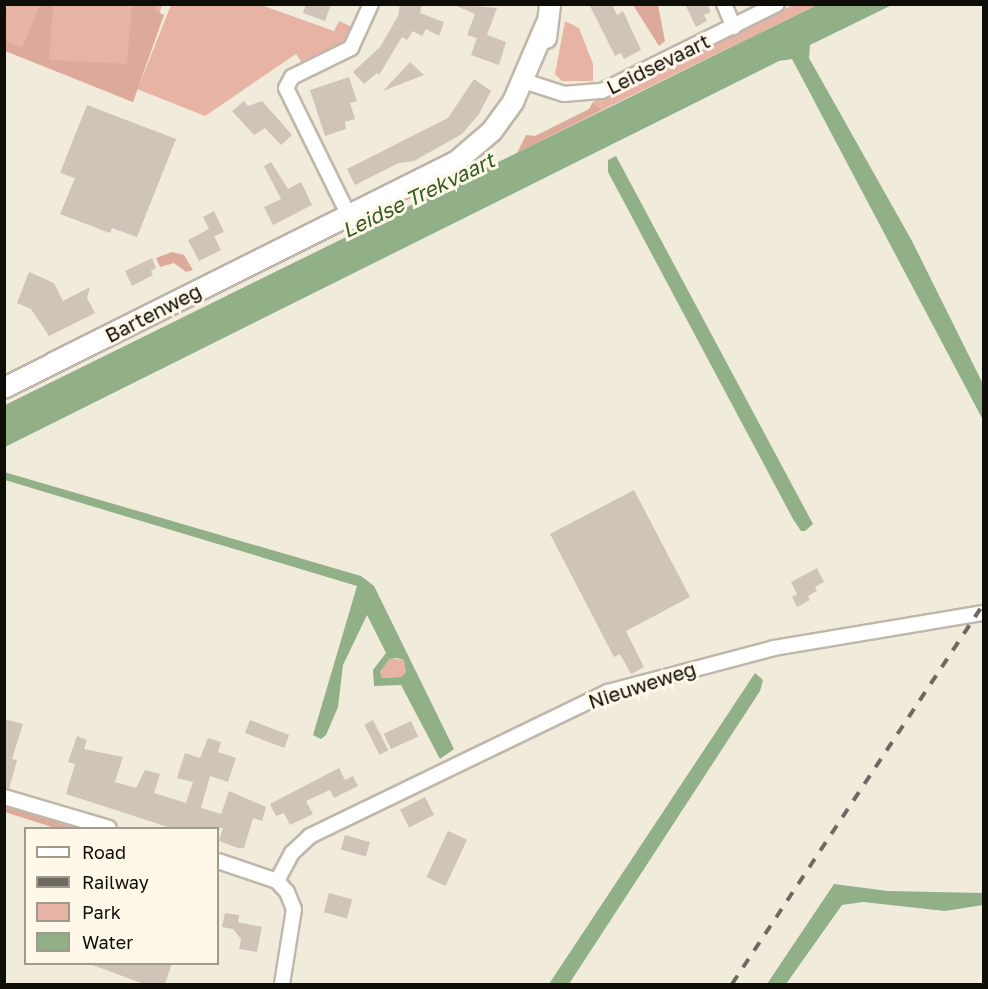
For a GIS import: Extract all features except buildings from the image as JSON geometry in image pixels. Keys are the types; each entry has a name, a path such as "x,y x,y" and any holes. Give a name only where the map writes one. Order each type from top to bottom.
{"main road":[{"path":"350,218 479,155 511,123 529,83 550,4"},
{"name":"Bartenweg","path":"4,388 303,240 317,239 350,218"}],"street":[{"path":"350,218 286,88 292,77 351,48 372,4"},
{"path":"724,4 734,27"},
{"name":"Leidsevaart","path":"529,83 564,94 602,92 777,4"},
{"name":"Nieuweweg","path":"277,881 292,853 310,836 608,692 784,646 984,613"},
{"path":"4,797 106,827"},
{"path":"219,861 277,881 287,892 294,909 282,984"}],"green space":[{"path":"5,5 162,5 138,88 171,5 261,5 334,31 339,21 354,28 339,46 303,64 296,54 205,116 137,89 133,102 5,50"},
{"path":"793,5 817,5 602,110 593,102"},
{"path":"565,21 579,28 593,64 593,81 562,81 555,74"},
{"path":"389,658 404,660 407,671 401,677 382,678 380,672"}],"shaded area":[{"path":"40,5 53,5 49,60 127,64 132,5 157,5 155,11 164,15 133,102 5,51 5,41 22,48"},
{"path":"633,5 658,5 665,41 659,46"},
{"path":"593,102 602,110 517,153 526,135 535,136 589,109"},
{"path":"172,252 184,255 193,270 186,272 174,263 160,267 156,258"},
{"path":"5,805 72,827 52,827 5,812"}],"water":[{"path":"817,5 892,5 810,45 809,58 912,241 983,384 983,420 792,59 779,61 5,447 5,405"},
{"path":"616,156 813,524 805,531 801,531 793,519 608,172 608,160"},
{"path":"4,472 361,576 374,586 454,749 440,759 401,685 374,686 373,670 386,653 367,615 343,665 338,707 326,735 321,739 313,735 357,586 5,480","holes":["389,659 404,660 406,672 401,677 382,678 380,672"]},
{"path":"755,673 763,680 760,691 569,984 549,984"},
{"path":"834,884 888,891 983,893 983,905 945,911 863,902 842,905 786,984 767,984"}],"railway":[{"path":"732,984 984,603"}],"water label":[{"name":"Leidse Trekvaart","path":"418,195"}]}
